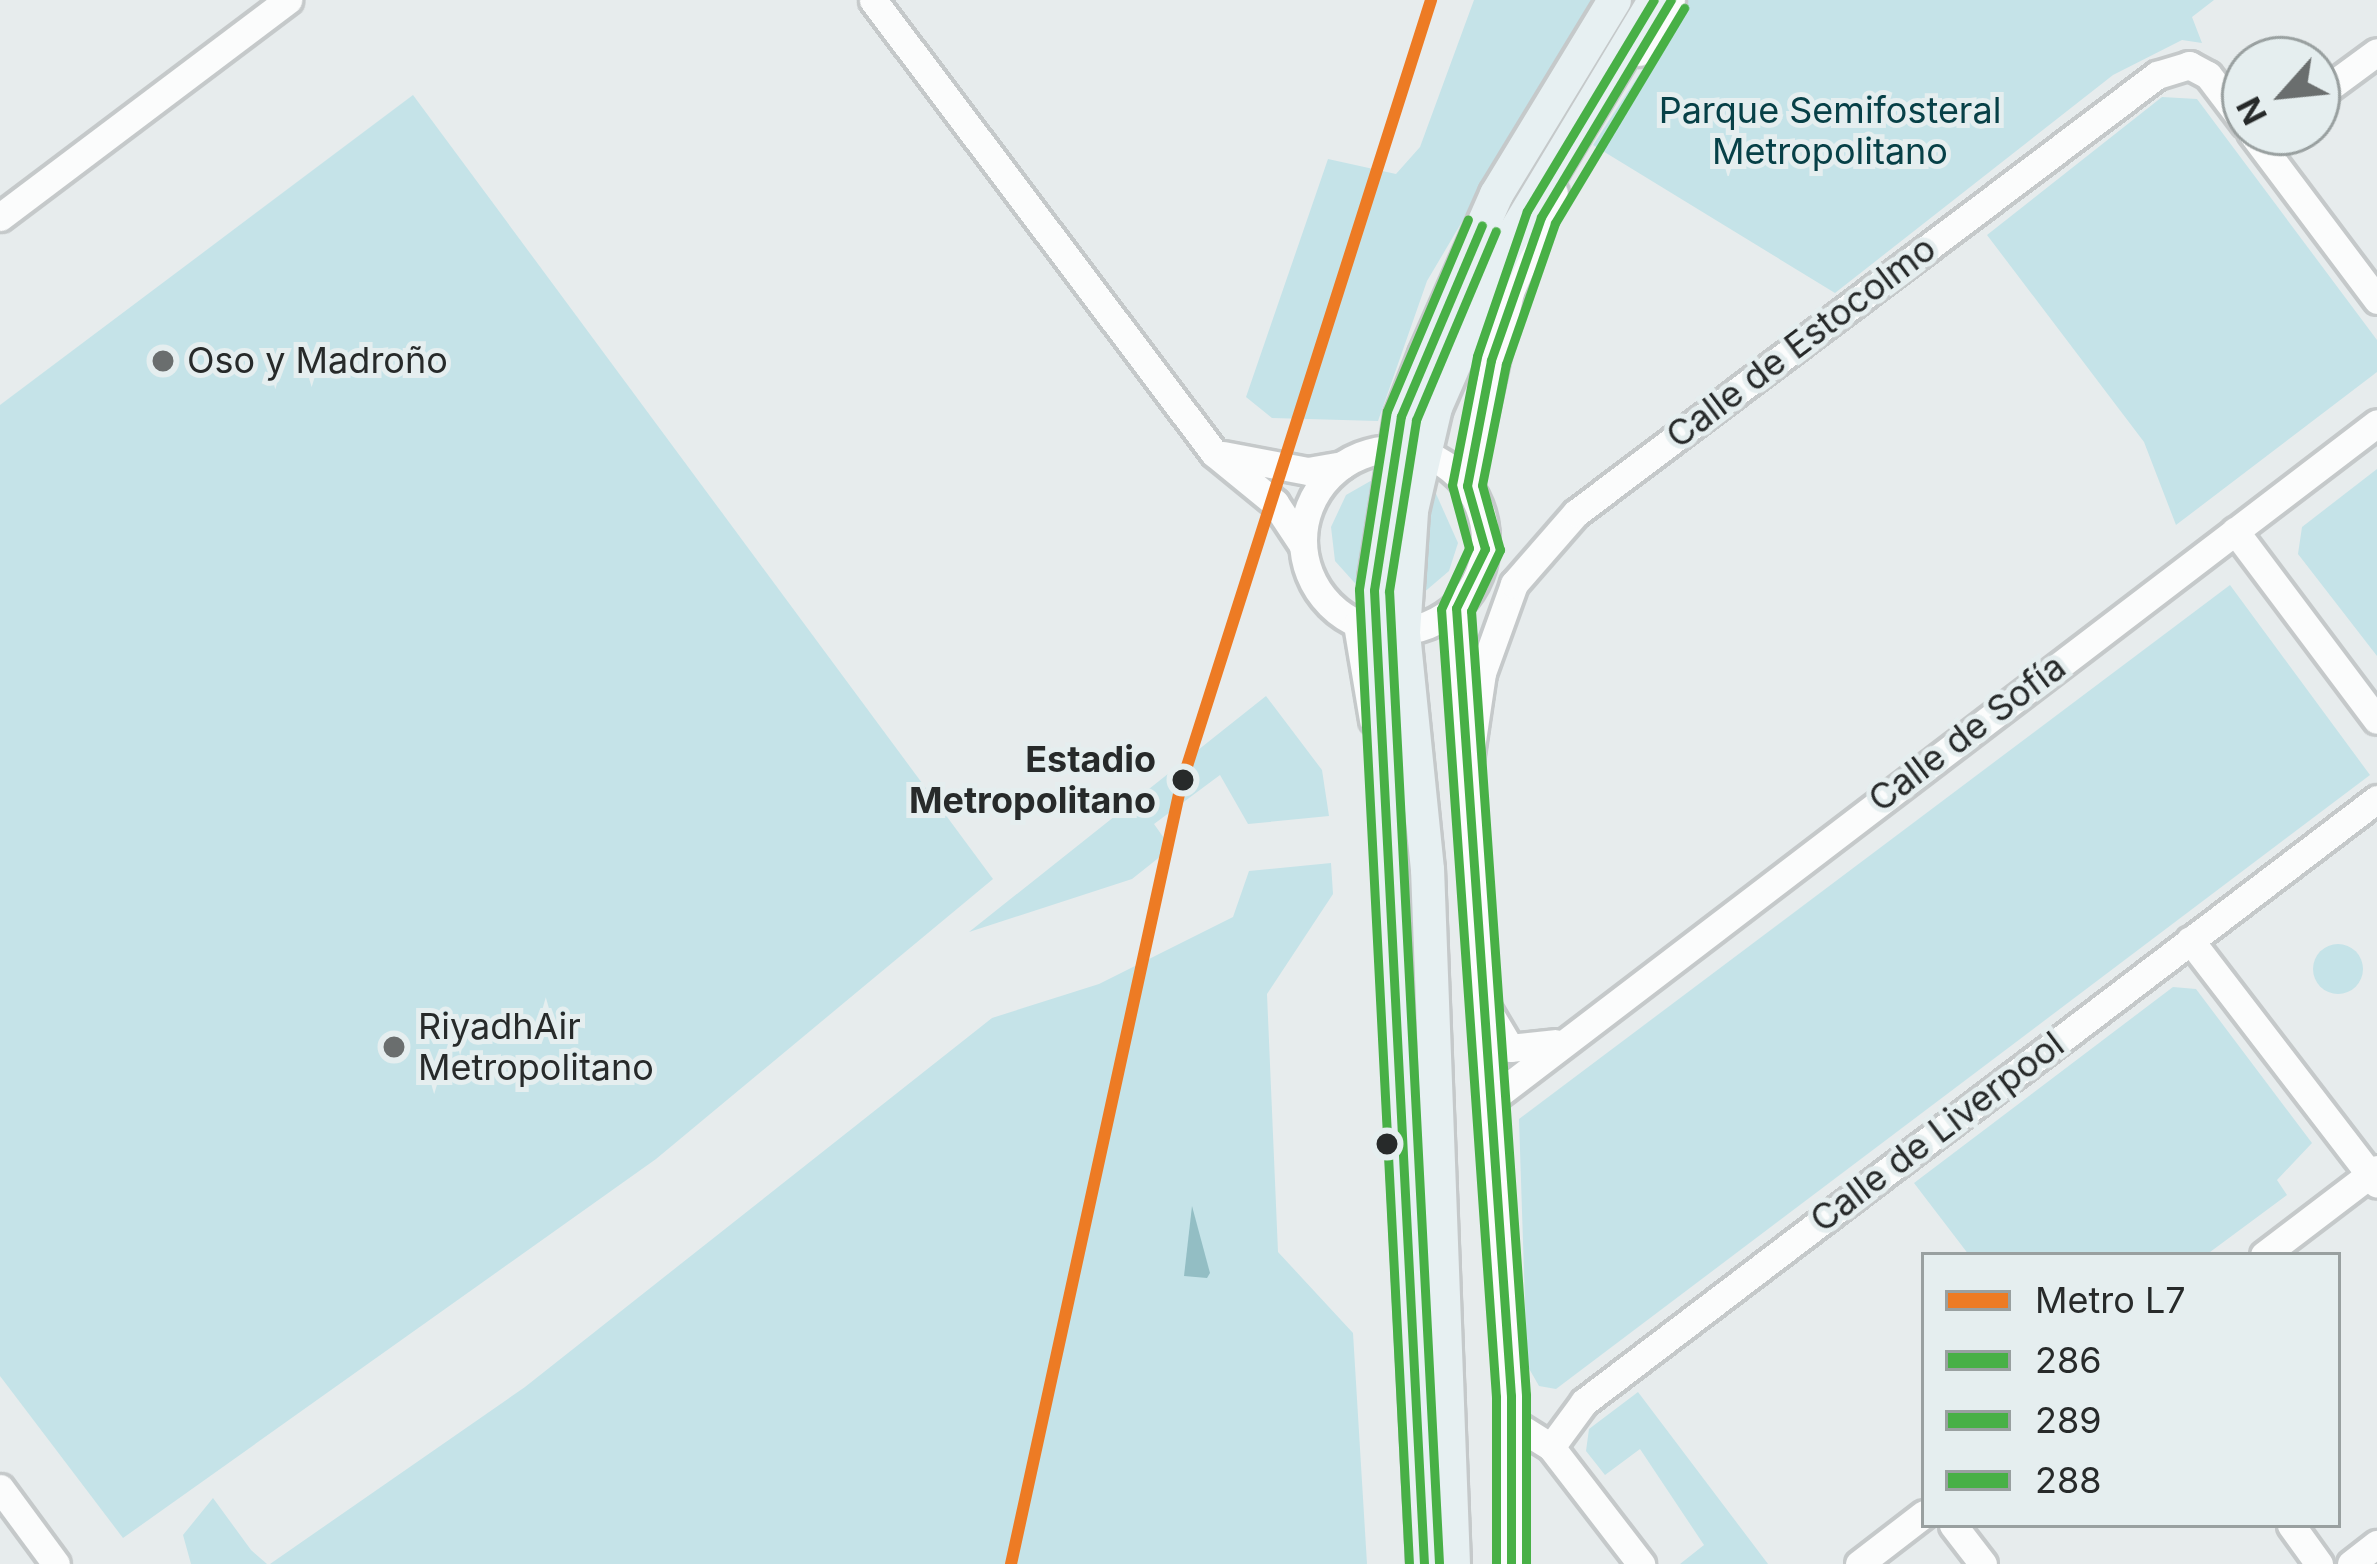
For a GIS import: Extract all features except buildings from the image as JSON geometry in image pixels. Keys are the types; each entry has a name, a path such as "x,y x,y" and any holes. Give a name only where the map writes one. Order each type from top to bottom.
{"main road":[{"path":"1424,1564 1379,629 1410,451 1496,194 1614,0"},
{"path":"1410,451 1545,167 1654,0"},
{"path":"1379,629 1426,869 1454,1564"}],"street":[{"path":"0,217 289,0"},
{"path":"873,0 1214,453 1275,503 1302,544 1321,595 1379,629 1456,608 1485,549 1467,486 1490,360 1541,217 1672,0"},
{"path":"2341,78 2377,52"},
{"name":"Calle de Estocolmo","path":"1468,760 1482,673 1514,584 1576,513 2157,75 2188,65 2208,75 2221,91"},
{"name":"Calle de Estocolmo","path":"2272,156 2377,300"},
{"name":"Calle de Sofía","path":"1489,1101 1556,1042 2377,423"},
{"path":"1214,453 1308,471 1410,451 1467,486"},
{"path":"1302,544 1312,499 1342,465"},
{"path":"2235,531 2377,720"},
{"name":"Calle de Estocolmo","path":"1456,608 1511,1421 1506,1466 1510,1564"},
{"name":"Calle de Liverpool","path":"1506,1466 1551,1447 1584,1402 2377,800"},
{"path":"2190,940 2374,1176 2268,1252"},
{"path":"1482,990 1510,1048 1556,1042"},
{"path":"1511,1421 1551,1447 1641,1564"},
{"path":"0,1488 56,1564"},
{"path":"1858,1564 1921,1516"},
{"path":"1956,1528 1983,1564"},
{"path":"2292,1528 2319,1564"},
{"path":"2351,1564 2377,1544"}],"green space":[{"path":"1474,0 1593,0 1427,281 1378,421 1272,418 1246,397 1328,159 1396,174 1420,147"},
{"name":"Parque Semifosteral Metropolitano","path":"1688,0 2214,0 2192,17 2202,43 2182,40 2113,75 1835,293 1593,145"},
{"name":"RiyadhAir Metropolitano","path":"413,95 993,879 656,1159 123,1538 0,1376 0,405"},
{"path":"2162,97 2197,99 2221,131 2221,156 2240,156 2377,340 2377,372 2176,525 2144,442 1987,235"},
{"path":"2377,469 2377,656 2298,554 2302,527"},
{"path":"1374,479 1362,591 1335,561 1331,527 1346,495"},
{"path":"1433,487 1458,543 1449,571 1422,594"},
{"path":"2230,585 2370,775 1556,1389 1539,1386 1527,1365 1519,1119"},
{"path":"1266,696 1322,770 1329,816 1248,824 1220,775 1154,824 1171,848 1132,879 969,932"},
{"path":"1331,863 1333,894 1267,994 1278,1252 1353,1333 1367,1564 270,1564 525,1387 992,1018 1099,984 1233,917 1249,871"},
{"path":"2338,944 2356,951 2363,969 2356,987 2338,994 2320,987 2313,969 2320,951"},
{"path":"2173,987 2196,989 2312,1143 2277,1180 2287,1195 2210,1252 1967,1252 1914,1183"},
{"path":"1638,1392 1768,1564 1680,1564 1704,1545 1640,1449 1605,1475 1586,1451 1589,1429"},
{"path":"213,1498 267,1564 191,1564 183,1535"}],"shaded area":[{"path":"1192,1206 1210,1273 1207,1278 1184,1276"}],"metro line":[{"name":"L7","path":"1011,1564 1181,785 1431,0"}],"transit line":[{"name":"288","path":"1496,1564 1496,1397 1441,609 1469,548 1452,485 1477,356 1527,211 1654,0"},
{"name":"286","path":"1511,1564 1511,1396 1456,608 1485,549 1467,486 1491,360 1541,217 1671,0"},
{"name":"289","path":"1526,1564 1526,1395 1471,611 1500,550 1482,485 1506,364 1555,223 1684,8"},
{"name":"288","path":"1409,1564 1359,589 1387,411 1468,219"},
{"name":"286","path":"1424,1564 1374,590 1401,416 1482,225"},
{"name":"289","path":"1439,1563 1389,591 1416,420 1496,231"}],"place":[{"name":"Oso y Madroño","path":"163,361"},
{"name":"Estadio Metropolitano","path":"1183,780"},
{"name":"RiyadhAir Metropolitano","path":"394,1047"}]}
